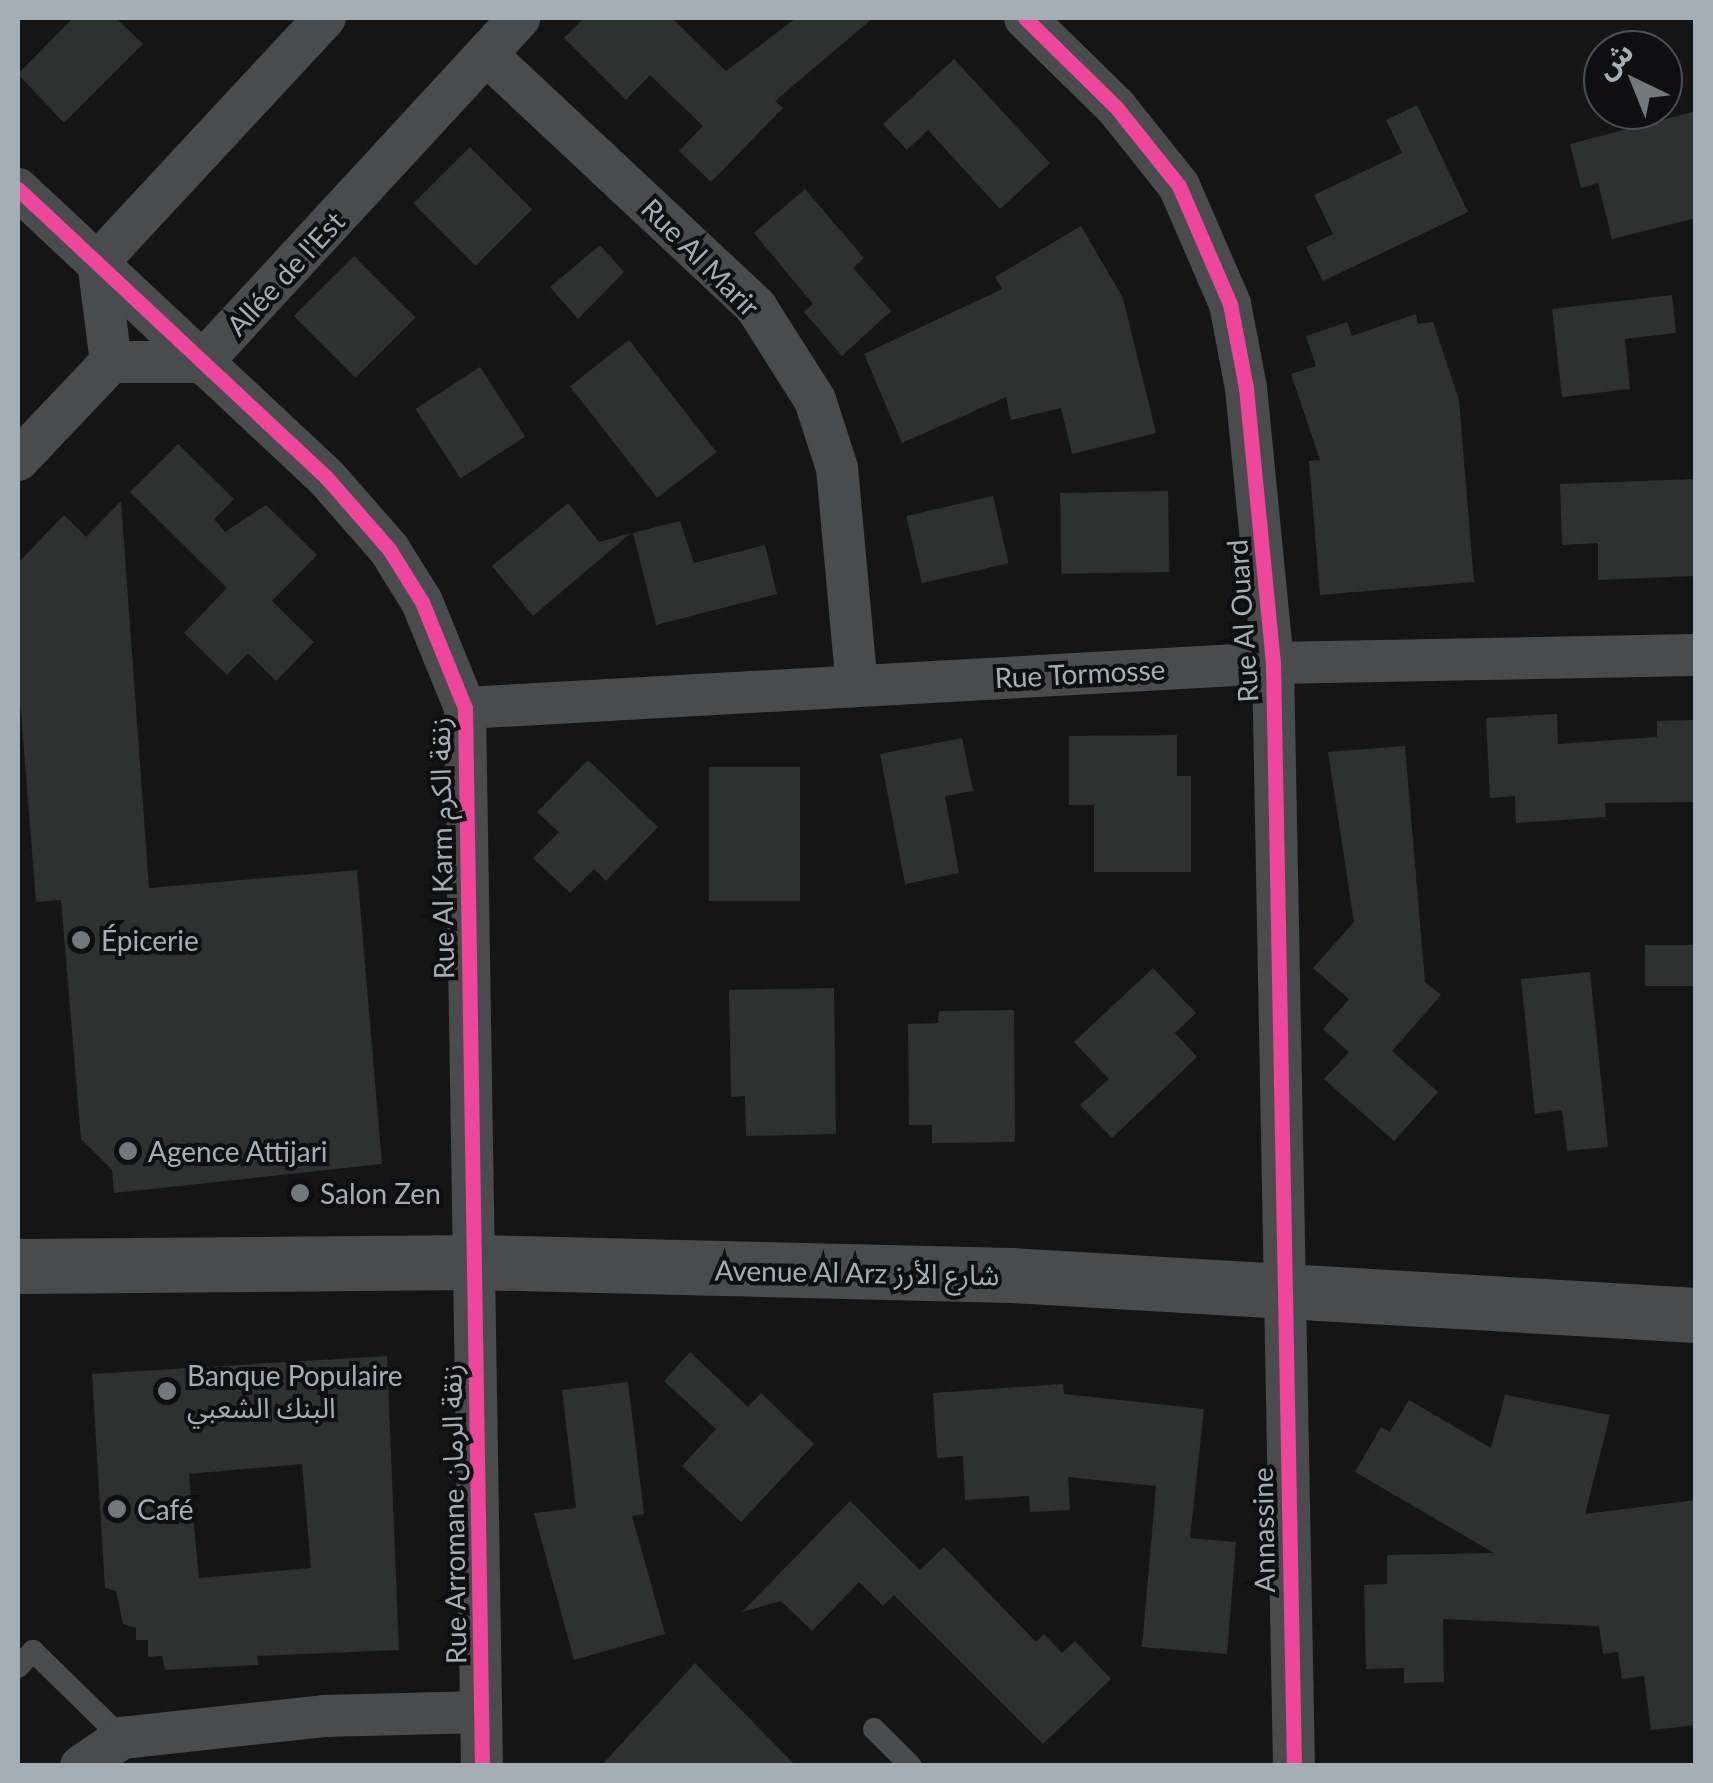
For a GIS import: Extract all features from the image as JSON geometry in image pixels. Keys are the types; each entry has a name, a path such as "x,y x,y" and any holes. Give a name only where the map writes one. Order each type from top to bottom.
{"street":[{"path":"110,362 98,262 325,18"},
{"name":"Allée de l'Est","path":"202,362 519,18"},
{"name":"Rue Al Ouard","path":"1026,18 1146,141 1205,235 1230,304 1246,388 1273,662 1286,1294"},
{"name":"Rue Al Marir","path":"487,54 718,267 756,307 806,384 836,468 857,686"},
{"name":"Rue Al Karm زنقة الكرم","path":"18,189 326,477 389,548 422,602 465,708 473,1262"},
{"path":"18,460 110,362 202,362"},
{"name":"Rue Tormosse","path":"465,708 1273,662 1696,655"},
{"name":"Avenue Al Arz شارع الأرز","path":"18,1266 473,1262 1011,1276 1696,1316"},
{"name":"Rue Arromane زنقة الرمان","path":"473,1262 482,1766"},
{"name":"Annassine","path":"1286,1294 1294,1766"},
{"path":"81,1766 122,1738 324,1716 481,1712"}],"lane":[{"path":"18,1667 33,1651 122,1738"},
{"path":"874,1729 912,1766"}],"building":[{"path":"73,18 116,18 143,44 64,123 18,74"},
{"path":"584,18 672,18 726,71 796,18 873,18 775,101 783,108 711,182 679,151 703,126 650,75 626,100 564,38"},
{"path":"954,59 1050,163 1000,209 928,130 907,150 883,124"},
{"path":"1417,105 1468,212 1323,281 1306,247 1333,234 1314,195 1402,153 1386,120"},
{"path":"1696,111 1696,218 1612,239 1598,183 1581,188 1570,144 1623,130 1683,130 1683,114"},
{"path":"470,147 532,209 476,266 413,204"},
{"path":"805,189 864,258 853,268 891,311 842,356 804,312 813,304 754,233"},
{"path":"1081,226 1123,298 1156,433 1072,454 1061,408 1011,420 1006,397 902,443 864,354 1002,289 995,277"},
{"path":"600,245 624,272 578,319 550,287"},
{"path":"354,256 416,318 355,378 294,316"},
{"path":"1672,295 1676,333 1625,339 1630,389 1562,397 1552,309"},
{"path":"1416,314 1418,324 1433,322 1459,400 1474,582 1320,595 1309,461 1320,460 1291,374 1316,366 1306,336 1347,322 1352,336"},
{"path":"629,340 716,452 657,498 570,386"},
{"path":"480,367 525,437 461,479 415,409"},
{"path":"178,444 234,499 214,519 225,532 266,505 317,555 272,601 314,642 276,681 248,653 227,675 184,633 227,588 130,492"},
{"path":"1696,479 1696,576 1598,580 1598,543 1562,545 1560,484"},
{"path":"1168,491 1169,572 1061,574 1060,493"},
{"path":"993,496 1009,563 922,583 906,516"},
{"path":"121,501 149,888 357,870 382,1164 114,1193 112,1170 81,1139 61,900 36,902 18,675 18,563 64,515 86,537"},
{"path":"568,503 599,542 631,533 533,616 492,566"},
{"path":"680,521 694,563 765,545 777,594 656,625 633,533"},
{"path":"1557,714 1558,744 1657,737 1657,721 1696,720 1696,802 1605,803 1606,817 1516,823 1515,796 1490,798 1486,718"},
{"path":"1177,735 1177,776 1191,776 1191,872 1094,872 1094,805 1069,805 1069,736"},
{"path":"962,738 973,791 945,796 959,873 905,884 880,754"},
{"path":"1405,746 1425,982 1441,995 1392,1051 1438,1092 1394,1141 1324,1079 1349,1052 1323,1029 1349,999 1313,968 1354,922 1328,752"},
{"path":"588,760 658,827 606,881 594,869 570,893 533,858 559,832 537,812"},
{"path":"709,767 800,767 800,901 709,901"},
{"path":"1645,945 1696,945 1696,986 1645,986"},
{"path":"1153,968 1196,1013 1175,1033 1197,1057 1112,1138 1080,1105 1109,1079 1074,1042"},
{"path":"1590,972 1608,1147 1567,1151 1562,1110 1535,1114 1521,979"},
{"path":"834,988 836,1134 746,1136 745,1096 731,1097 729,990"},
{"path":"1014,1010 1015,1142 932,1143 932,1125 909,1125 908,1024 938,1023 939,1011"},
{"path":"690,1352 748,1407 761,1393 814,1444 741,1522 682,1466 716,1429 664,1381"},
{"path":"387,1356 399,1650 257,1656 258,1665 165,1670 162,1656 148,1657 148,1640 136,1640 136,1628 123,1624 116,1591 105,1588 92,1374","holes":["302,1464 311,1568 199,1578 189,1474"]},
{"path":"628,1382 644,1514 632,1516 665,1634 574,1660 534,1513 576,1508 562,1390"},
{"path":"1063,1384 1064,1394 1204,1409 1190,1538 1236,1542 1227,1654 1142,1647 1156,1486 1068,1477 1070,1510 1030,1512 1029,1496 965,1500 963,1456 937,1458 933,1393"},
{"path":"1505,1395 1610,1415 1585,1514 1696,1500 1696,1725 1651,1730 1644,1676 1622,1679 1618,1652 1603,1654 1599,1626 1443,1619 1444,1682 1404,1683 1404,1668 1366,1669 1364,1585 1387,1584 1387,1555 1494,1553 1355,1472 1381,1427 1390,1432 1409,1400 1491,1448"},
{"path":"850,1501 920,1570 944,1547 1036,1642 1044,1634 1062,1653 1075,1641 1111,1679 1043,1744 894,1595 883,1606 859,1582 812,1631 781,1601 742,1612"},
{"path":"695,1663 796,1766 601,1766"}],"cycle path":[{"path":"1025,18 1116,107 1179,186 1230,304 1246,388 1273,663 1294,1766"},
{"path":"18,189 326,477 389,549 422,602 465,708 482,1766"}],"place":[{"name":"Épicerie","path":"81,940"},
{"name":"Agence Attijari","path":"128,1151"},
{"name":"Salon Zen","path":"300,1193"},
{"name":"Banque Populaire البنك الشعبي","path":"167,1391"},
{"name":"Café","path":"117,1509"}]}
